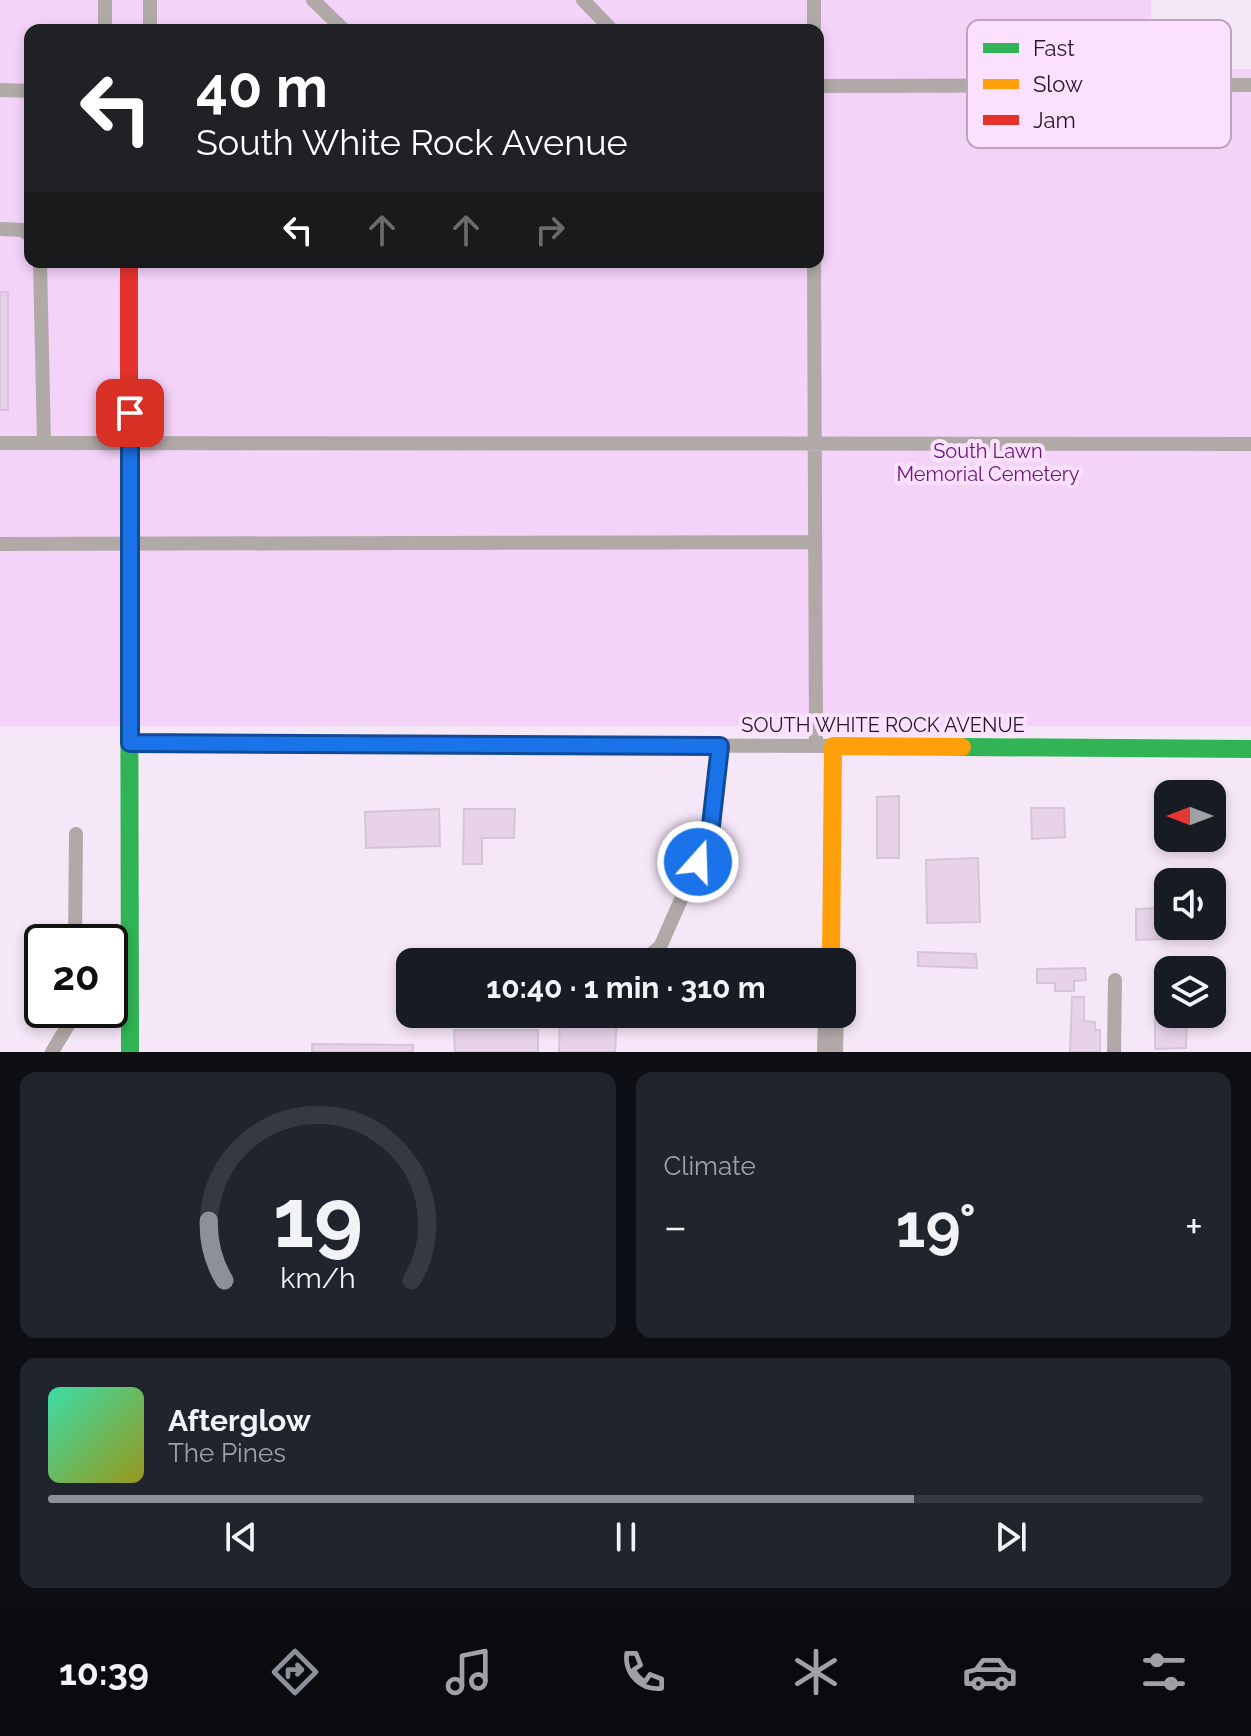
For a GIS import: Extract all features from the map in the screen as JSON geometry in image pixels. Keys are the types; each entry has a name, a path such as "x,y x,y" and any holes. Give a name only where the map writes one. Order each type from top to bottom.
{"street":[{"path":"129,268 130,1052"},
{"path":"824,746 831,948"},
{"name":"SOUTH WHITE ROCK AVENUE","path":"824,746 1251,749"},
{"path":"830,1052 831,1028"}],"lane":[{"path":"105,0 105,24"},
{"path":"150,0 150,24"},
{"path":"313,0 338,24"},
{"path":"583,0 606,24"},
{"path":"814,0 814,24"},
{"path":"1231,85 1251,85"},
{"path":"824,86 967,86"},
{"path":"0,90 24,91"},
{"path":"0,229 24,231"},
{"path":"40,268 44,443"},
{"path":"814,268 815,542 824,746"},
{"path":"0,443 1251,444"},
{"path":"0,544 815,542"},
{"name":"SOUTH WHITE ROCK AVENUE","path":"130,743 824,746"},
{"path":"659,948 710,834 720,746"},
{"path":"75,924 76,834"},
{"path":"1114,1052 1115,980"},
{"path":"52,1052 66,1028"}],"green space":[{"name":"South Lawn Memorial Cemetery","path":"0,0 1151,0 1151,20 967,20 967,148 1231,148 1231,69 1251,69 1251,726 0,726"}],"building":[{"path":"0,292 8,292 8,410 0,410"},
{"path":"899,796 899,858 877,858 877,797"},
{"path":"1031,808 1064,808 1065,837 1032,839"},
{"path":"439,809 440,846 366,848 365,812"},
{"path":"464,809 515,809 514,838 482,838 482,864 463,864"},
{"path":"978,858 980,922 927,923 926,860"},
{"path":"1154,908 1154,939 1136,940 1136,909"},
{"path":"918,952 976,954 977,968 918,966"},
{"path":"1085,968 1086,980 1074,981 1074,991 1055,991 1055,983 1037,983 1037,969"},
{"path":"1072,997 1084,997 1084,1021 1095,1022 1095,1030 1100,1030 1100,1052 1070,1052"},
{"path":"560,1028 616,1028 615,1052 559,1052"},
{"path":"1155,1028 1187,1028 1186,1048 1155,1049"},
{"path":"454,1030 538,1030 538,1052 455,1052"},
{"path":"312,1044 413,1045 413,1052 312,1052"}],"traffic: fast":[{"path":"129,531 130,1052"},
{"path":"962,747 1251,749"}],"traffic: slow":[{"path":"831,948 833,746 962,747"}],"traffic: jam":[{"path":"129,268 129,531"}],"route":[{"path":"130,413 130,743 720,746 710,834 698,862"}]}
